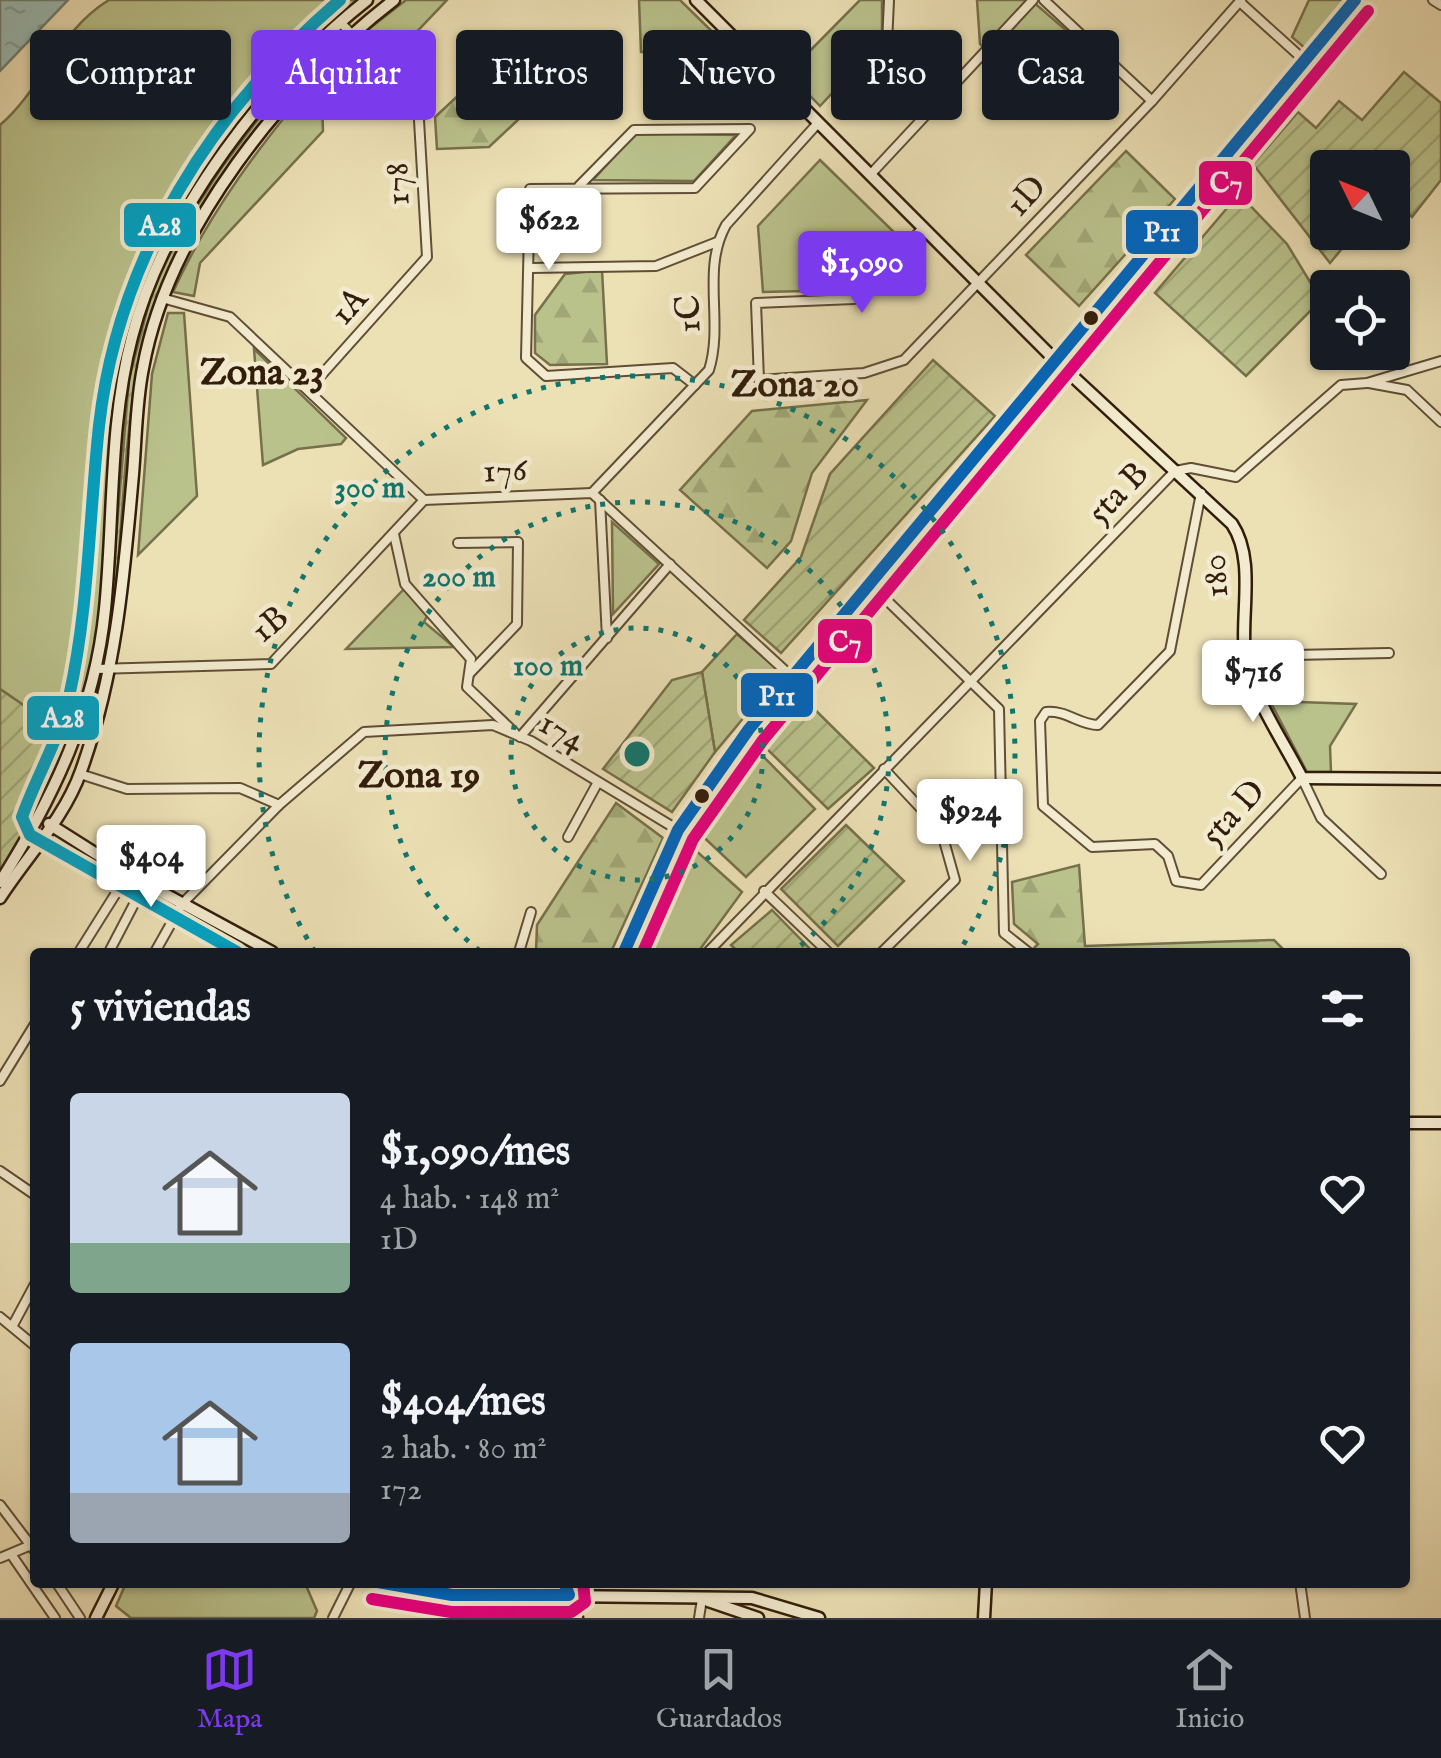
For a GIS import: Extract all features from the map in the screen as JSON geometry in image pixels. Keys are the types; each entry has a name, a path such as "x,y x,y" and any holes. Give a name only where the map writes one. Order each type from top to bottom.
{"street":[{"path":"0,882 39,820 68,762 96,668 105,612 124,372 142,302 189,206 286,75 368,0"},
{"path":"356,30 394,0"},
{"name":"180","path":"696,0 1054,359 1201,493 1240,535 1245,656 1252,680 1302,778"},
{"path":"888,30 889,0"},
{"path":"870,174 1033,0"},
{"path":"1044,0 1152,101"},
{"path":"1052,8 1060,0"},
{"path":"626,948 678,830 749,730 1354,0"},
{"path":"1432,0 1441,5"},
{"path":"1241,2 1304,60"},
{"name":"1D","path":"923,228 854,299 756,303 758,380 864,373 904,360 1152,101 1241,2"},
{"name":"178","path":"340,22 349,30"},
{"path":"0,898 52,826 80,774 112,670 142,370 162,298 210,206 272,120"},
{"name":"178","path":"419,120 426,257"},
{"path":"530,268 656,266 716,242 726,225 818,123"},
{"path":"579,186 634,130 750,128 696,188 530,189 526,358 546,376 673,368 695,385"},
{"name":"1C","path":"592,494 709,370 717,346 716,242"},
{"name":"1A","path":"308,390 426,257"},
{"path":"162,298 230,317 424,500"},
{"name":"5ta B","path":"712,948 1175,471 1191,468 1236,476 1341,386 1367,383 1441,361"},
{"path":"1367,383 1408,390 1441,422"},
{"name":"5ta D","path":"1201,493 1170,652 1098,725 1088,725 1059,710 1046,712 1040,720 1043,806 1092,847 1155,844 1168,856 1176,881 1192,887 1201,884 1302,778"},
{"path":"592,494 793,678"},
{"name":"176","path":"424,500 592,494"},
{"name":"1B","path":"96,668 271,664 424,500"},
{"path":"600,500 606,638"},
{"path":"394,534 405,584 471,659 467,686 520,737 670,564"},
{"path":"458,543 518,542 517,624 470,673"},
{"path":"869,583 998,709 1000,900 1004,933 1023,948"},
{"path":"1245,656 1390,653"},
{"name":"174","path":"279,806 364,732 493,725 678,830"},
{"path":"884,768 942,830 955,880 886,948"},
{"path":"80,774 127,789 240,788 279,806 182,904 157,948"},
{"path":"1381,874 1321,818 1302,778 1441,779"},
{"path":"568,837 598,782"},
{"path":"39,820 145,884 264,948"},
{"path":"82,948 128,874"},
{"path":"110,948 145,884"},
{"path":"764,891 824,948"},
{"path":"520,948 531,912"},
{"path":"0,1081 30,1032"},
{"path":"1410,1123 1441,1122"},
{"path":"0,1171 30,1191"},
{"path":"13,1325 30,1293"},
{"path":"0,1317 30,1341"},
{"path":"0,1505 30,1544"},
{"path":"0,1558 30,1549"},
{"path":"13,1556 30,1581"},
{"path":"35,1588 55,1618"},
{"path":"60,1588 80,1618"},
{"path":"96,1618 111,1588"},
{"path":"332,1618 347,1588"},
{"path":"414,1588 452,1594 752,1598 819,1618"},
{"path":"562,1588 562,1618"},
{"path":"984,1618 986,1588"},
{"path":"1301,1588 1305,1618"},
{"path":"564,1596 578,1618 593,1595"},
{"path":"699,1618 702,1598"},
{"path":"702,1598 758,1618"}],"green space":[{"path":"109,0 361,0 326,30 251,30 251,110 186,204 140,301 121,382 101,635 70,737 0,689 0,125 30,91 30,120 231,120 231,30 75,30"},
{"path":"406,0 447,0 418,30 368,30"},
{"path":"639,0 680,0 711,30 643,30 641,52"},
{"path":"860,0 882,0 882,30 831,30 831,94 820,106 811,97 811,50"},
{"path":"977,0 1031,0 1066,30 982,30 980,44"},
{"path":"1309,0 1345,0 1306,49 1292,37"},
{"path":"1404,72 1441,103 1441,180 1412,217 1410,150 1310,150 1310,237 1253,164 1298,112 1316,128 1339,101 1362,120"},
{"path":"456,98 456,120 518,120 489,147 437,149 436,116"},
{"path":"258,120 263,120 213,187 189,228 152,313 134,394 106,660 129,379 153,288 176,238"},
{"path":"283,120 323,120 323,131 200,263 194,296 173,292 239,177"},
{"path":"636,133 736,135 694,181 593,180"},
{"path":"1126,151 1175,199 1079,306 1026,255"},
{"path":"820,160 899,237 849,290 763,292 758,226"},
{"path":"1239,194 1287,244 1310,282 1310,311 1246,376 1155,293"},
{"path":"1320,250 1341,250 1330,263"},
{"path":"602,270 607,364 550,365 535,353 535,315 565,274"},
{"path":"168,313 184,313 197,496 138,555 152,374"},
{"path":"254,349 346,438 341,444 298,449 263,465"},
{"path":"933,360 995,416 781,653 744,620 801,557 830,474"},
{"path":"867,400 812,473 791,541 767,568 680,490 752,411"},
{"path":"612,522 659,564 613,614"},
{"path":"404,589 427,616 424,622 454,647 346,649"},
{"path":"737,634 781,673 715,752 702,672"},
{"path":"702,672 715,752 672,812 603,769 672,680"},
{"path":"793,688 874,768 828,809 754,736"},
{"path":"0,689 70,737 48,801 0,885"},
{"path":"1270,701 1356,704 1330,746 1331,772 1307,772"},
{"path":"753,746 815,809 746,877 695,829"},
{"path":"616,803 663,838 613,948 536,948 537,925"},
{"path":"846,825 904,881 838,946 781,889"},
{"path":"693,848 742,892 701,948 647,948"},
{"path":"1079,865 1085,946 1274,940 1282,948 1034,948 1038,944 1014,924 1012,882"},
{"path":"772,910 809,948 734,948 731,945"},
{"path":"124,1588 307,1588 317,1611 314,1618 131,1618 116,1606"}],"water":[{"path":"0,0 68,0 39,30 30,30 30,40 0,71"}],"transit line":[{"name":"A28","path":"230,948 30,835 22,817 59,728 76,664 99,426 110,363 127,303 179,190 213,138 251,89 340,0"},
{"name":"P11","path":"626,948 678,830 749,729 1355,0"},
{"name":"C7","path":"645,948 693,839 763,740 1368,11"},
{"name":"P11","path":"412,1588 452,1595 569,1595 566,1588"},
{"name":"C7","path":"372,1599 451,1612 571,1612 585,1602 584,1588"}],"district":[{"name":"Zona 23","path":"262,371"},
{"name":"Zona 20","path":"795,383"},
{"name":"Zona 19","path":"419,774"}]}
